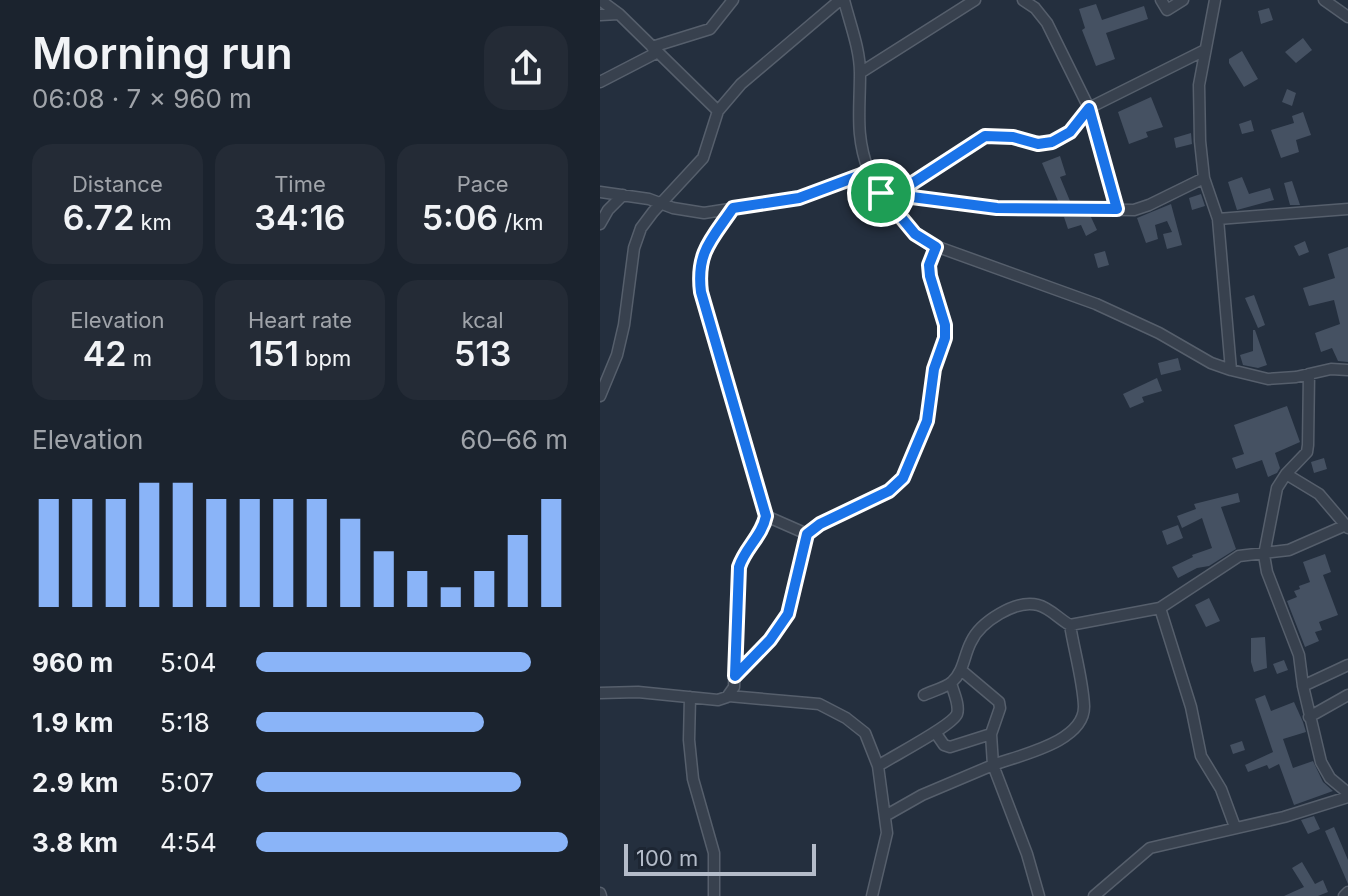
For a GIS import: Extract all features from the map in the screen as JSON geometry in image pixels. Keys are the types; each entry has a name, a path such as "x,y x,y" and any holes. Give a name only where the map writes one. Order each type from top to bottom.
{"street":[{"path":"600,0 619,14 718,111"},
{"path":"600,82 655,50 710,29 733,0"},
{"path":"600,396 617,355 634,248 641,228 703,158 718,111 741,84 842,0 857,47 860,73 858,131 869,172 881,193 915,234 936,247 1096,304 1159,333 1211,363 1231,370 1268,379 1331,369 1348,370"},
{"path":"860,73 960,5 975,0"},
{"path":"1023,0 1035,8 1047,23 1089,108 1117,209"},
{"path":"1161,0 1167,10 1183,0"},
{"path":"1215,0 1199,85 1204,178 1218,219 1231,370"},
{"path":"1324,0 1348,17"},
{"path":"600,15 619,14"},
{"path":"894,195 985,136 1013,137 1038,144 1052,142 1070,132 1089,108 1203,51"},
{"path":"600,192 649,199 692,212 799,198 869,172"},
{"path":"881,193 997,208 1134,210 1204,178"},
{"path":"600,224 608,210 623,195"},
{"path":"729,696 735,676 739,567 742,556 764,527 766,516 701,292 698,271 706,248 733,208"},
{"path":"1218,219 1348,209"},
{"path":"735,676 770,640 788,614 807,534 820,524 889,491 903,478 927,421 934,369 945,338 945,325 930,276 929,265 936,247"},
{"path":"1094,896 1150,848 1284,817 1348,795 1326,773 1309,717 1299,655 1267,572 1264,555 1277,488 1307,452 1309,374"},
{"path":"924,695 951,683 961,670 972,638 1004,610 1016,604 1035,603 1047,607 1070,625 1160,608 1239,556 1289,550 1347,526 1319,494 1286,474"},
{"path":"766,516 807,534"},
{"path":"1160,608 1191,707 1201,756 1225,798 1235,827"},
{"path":"885,816 975,770 1057,742 1080,723 1084,709 1070,625"},
{"path":"1303,686 1348,665"},
{"path":"961,670 999,702 1000,708 991,734 993,765 1027,854 1039,896"},
{"path":"878,766 956,716 958,708 951,683"},
{"path":"600,693 638,692 718,700 729,696 819,704 846,718 865,733 878,766 887,833 872,896"},
{"path":"1309,717 1348,695"},
{"path":"690,697 689,740 693,779 714,853 714,896"},
{"path":"935,732 941,743 950,747 991,734"}],"building":[{"path":"1096,4 1102,20 1144,6 1148,19 1106,33 1115,59 1096,66 1082,30 1085,28 1079,9"},
{"path":"1269,8 1273,20 1261,24 1258,11"},
{"path":"1303,38 1312,50 1296,63 1285,52"},
{"path":"1242,51 1258,79 1244,87 1229,63 1229,59"},
{"path":"1287,89 1296,93 1292,106 1282,102"},
{"path":"1151,97 1163,127 1146,132 1148,137 1129,144 1118,112"},
{"path":"1303,112 1311,135 1296,140 1299,152 1281,158 1271,130 1294,123 1292,116"},
{"path":"1251,120 1254,131 1242,134 1239,124"},
{"path":"1191,133 1192,144 1176,148 1174,138"},
{"path":"1060,156 1066,175 1060,177 1070,201 1058,201 1042,163"},
{"path":"1242,177 1249,194 1270,188 1274,200 1237,210 1228,182"},
{"path":"1292,181 1300,205 1290,205 1284,183"},
{"path":"1201,194 1205,206 1192,210 1189,198"},
{"path":"1171,204 1182,245 1167,249 1163,234 1172,232 1167,221 1155,225 1158,239 1146,243 1137,218"},
{"path":"1064,217 1091,217 1097,230 1086,236 1081,225 1068,229"},
{"path":"1305,241 1309,252 1299,256 1294,246"},
{"path":"1348,247 1348,362 1338,361 1332,348 1321,352 1315,333 1340,324 1334,300 1309,306 1303,288 1335,278 1328,254"},
{"path":"1105,251 1109,265 1098,268 1094,254"},
{"path":"1254,295 1265,325 1258,328 1245,298"},
{"path":"1253,330 1267,365 1258,368 1243,365 1240,355 1253,351"},
{"path":"1178,358 1181,370 1161,375 1158,363"},
{"path":"1157,378 1162,391 1142,397 1144,402 1130,408 1123,394"},
{"path":"1287,406 1300,442 1275,453 1280,468 1277,473 1268,477 1262,460 1236,469 1232,458 1244,454 1234,425"},
{"path":"1324,458 1327,469 1314,473 1311,462"},
{"path":"1238,493 1240,502 1221,507 1236,549 1209,566 1197,568 1178,578 1172,567 1212,548 1202,518 1182,528 1177,516 1196,509 1194,504"},
{"path":"1178,525 1183,538 1167,545 1162,531"},
{"path":"1325,554 1331,572 1323,575 1338,615 1319,622 1322,630 1315,632 1319,641 1305,647 1287,601 1297,597 1294,591 1300,589 1299,586 1310,582 1303,562"},
{"path":"1209,598 1220,621 1206,627 1195,605"},
{"path":"1265,637 1267,668 1254,672 1251,638"},
{"path":"1284,660 1288,670 1277,674 1273,664"},
{"path":"1265,695 1271,711 1294,702 1306,732 1283,739 1293,768 1313,761 1323,782 1333,791 1294,805 1279,764 1248,772 1245,765 1273,752 1255,699"},
{"path":"1242,741 1245,750 1233,754 1230,745"},
{"path":"1314,816 1320,829 1308,834 1301,820"},
{"path":"1334,827 1348,860 1348,884 1325,831"},
{"path":"1302,862 1315,884 1323,880 1328,892 1318,896 1284,896 1304,887 1292,868"}],"route":[{"path":"881,193 894,195 928,174 977,139 985,136 1013,137 1038,144 1060,139 1070,132 1089,108 1117,209 997,208 881,193 869,172 799,198 733,208 706,248 698,271 701,292 766,516 764,527 742,556 739,567 735,676 770,640 788,614 807,534 820,524 889,491 903,478 927,421 934,369 945,338 945,325 930,276 929,265 936,247 915,234 881,193"}]}
